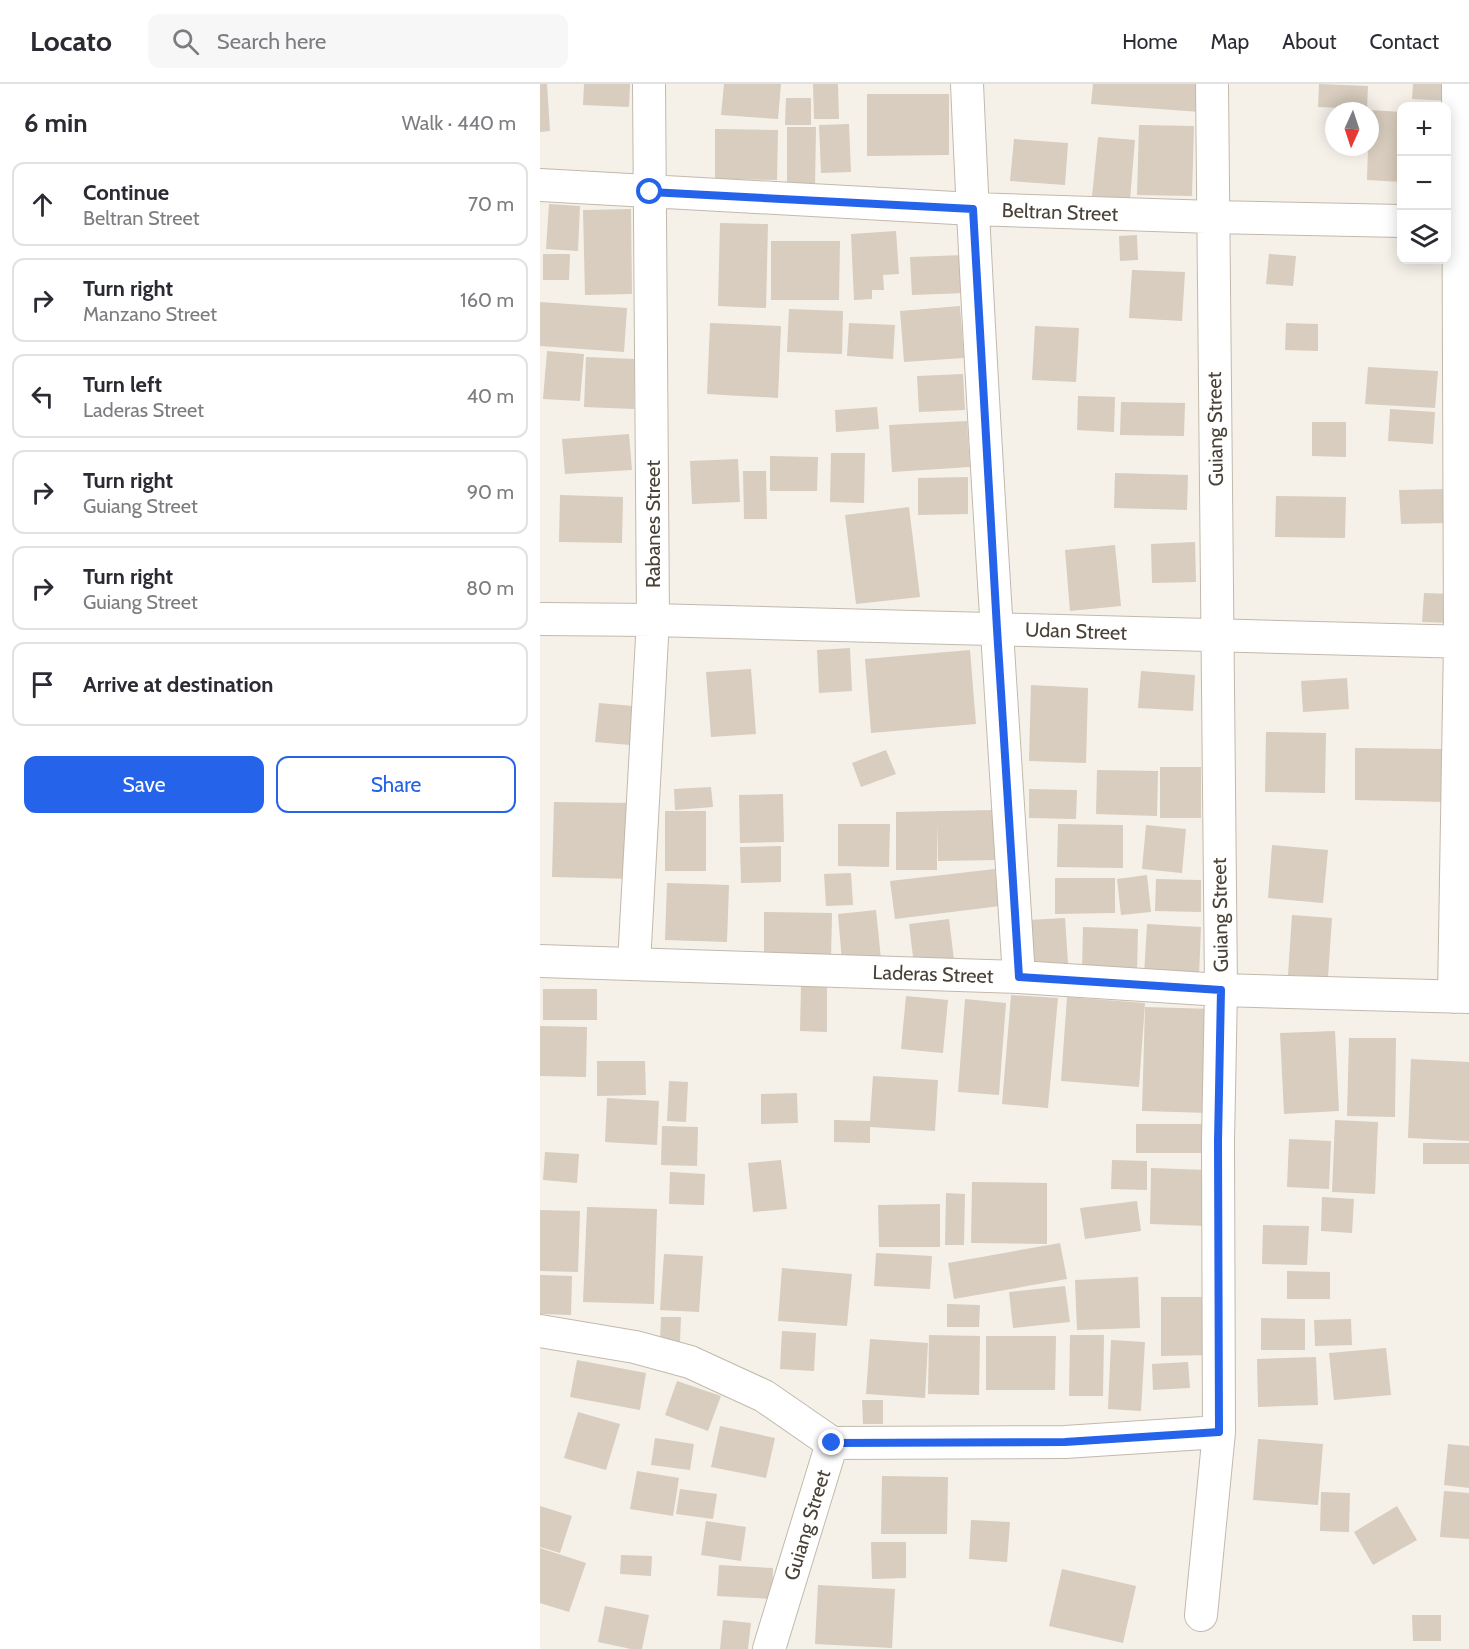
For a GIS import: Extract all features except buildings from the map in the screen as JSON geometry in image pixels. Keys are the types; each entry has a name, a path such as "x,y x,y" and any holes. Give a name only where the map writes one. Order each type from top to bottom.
{"street":[{"name":"Rabanes Street","path":"634,963 653,620 649,84"},
{"path":"967,84 1019,977"},
{"name":"Guiang Street","path":"769,1649 832,1443 1065,1442 1219,1432 1218,1141 1221,990 1212,84"},
{"path":"1458,84 1464,642 1462,997"},
{"name":"Beltran Street","path":"540,185 973,209 1397,221"},
{"name":"Udan Street","path":"540,619 653,620 1464,642"},
{"name":"Laderas Street","path":"540,961 1019,977 1221,990 1462,997"},
{"path":"540,1331 636,1347 690,1362 764,1396 832,1443"},
{"path":"1201,1615 1219,1432"}],"route":[{"path":"650,192 973,209 1019,977 1221,990 1218,1141 1219,1432 1065,1442 832,1443"}]}
